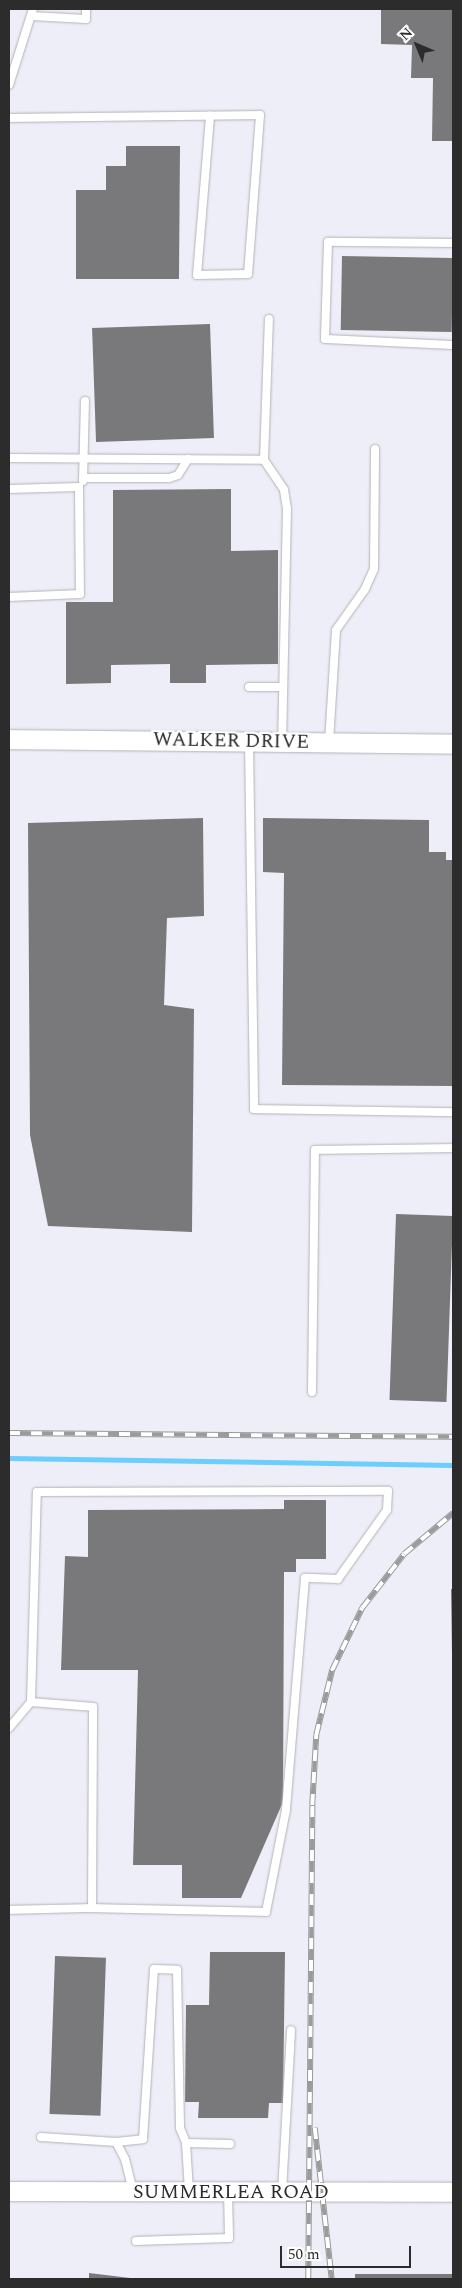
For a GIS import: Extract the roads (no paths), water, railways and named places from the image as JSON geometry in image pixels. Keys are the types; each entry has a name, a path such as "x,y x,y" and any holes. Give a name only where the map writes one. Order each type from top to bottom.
{"street":[{"name":"WALKER DRIVE","path":"9,739 453,744"},
{"name":"SUMMERLEA ROAD","path":"9,2191 453,2192"}],"lane":[{"path":"9,85 32,12 86,19 86,9"},
{"path":"9,118 260,115 248,274 198,275 210,116"},
{"path":"453,243 328,242 325,339 453,345"},
{"path":"269,320 264,460 284,490 287,508 282,742"},
{"path":"9,597 80,594 79,487 85,478 85,401"},
{"path":"329,742 336,630 365,589 374,569 375,449"},
{"path":"9,458 264,460"},
{"path":"85,478 169,478 178,474 188,459"},
{"path":"9,489 79,487"},
{"path":"248,687 283,687"},
{"path":"249,741 254,1109 453,1112"},
{"path":"312,1392 315,1150 453,1148"},
{"path":"9,1728 30,1702 37,1492 388,1491 387,1510 338,1579 306,1578 286,1810 266,1912 92,1908 9,1910"},
{"path":"30,1702 93,1707 92,1908"},
{"path":"41,2137 116,2142 143,2139 154,1969 177,1970 180,2128 186,2143 189,2192"},
{"path":"282,2192 291,2030"},
{"path":"116,2142 125,2159 133,2192"},
{"path":"186,2143 230,2144"},
{"path":"136,2241 230,2238 228,2192"}],"waterway":[{"path":"9,1458 453,1465"}],"railway":[{"path":"9,1433 453,1437"},
{"path":"308,2279 312,1805 316,1735 332,1670 362,1608 404,1554 453,1513"},
{"path":"315,2128 332,2279"}]}
